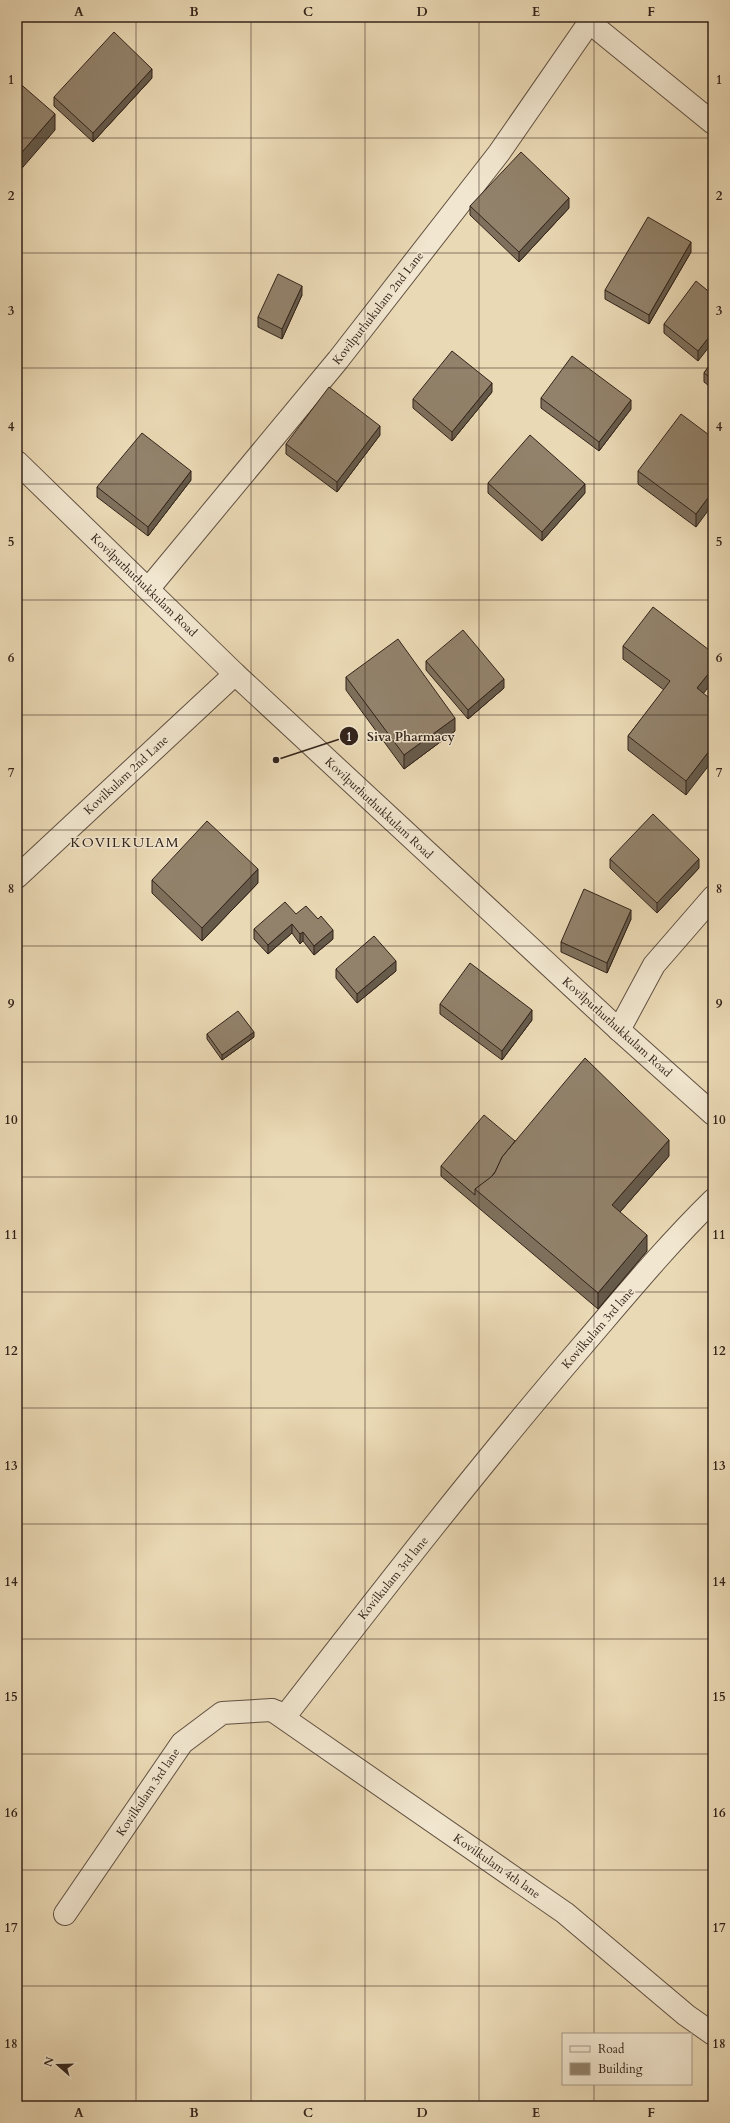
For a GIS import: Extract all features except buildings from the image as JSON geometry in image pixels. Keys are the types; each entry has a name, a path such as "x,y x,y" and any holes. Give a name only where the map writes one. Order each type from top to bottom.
{"street":[{"path":"591,20 713,123"},
{"name":"Kovilputhukulam 2nd Lane","path":"148,588 338,360 499,154 591,20"},
{"name":"Kovilputhuthukkulam Road","path":"17,462 235,674 619,1030 713,1114"},
{"name":"Kovilkulam 2nd Lane","path":"17,877 235,674"},
{"path":"619,1030 654,965 713,897"},
{"name":"Kovilkulam 3rd lane","path":"64,1914 182,1743 222,1713 272,1710 286,1715 385,1587 547,1387 680,1232 713,1200"},
{"name":"Kovilkulam 4th lane","path":"272,1710 565,1913 686,2015 713,2034"}],"place":[{"name":"Siva Pharmacy","path":"276,760"}],"district":[{"name":"KOVILKULAM","path":"125,842"}]}
